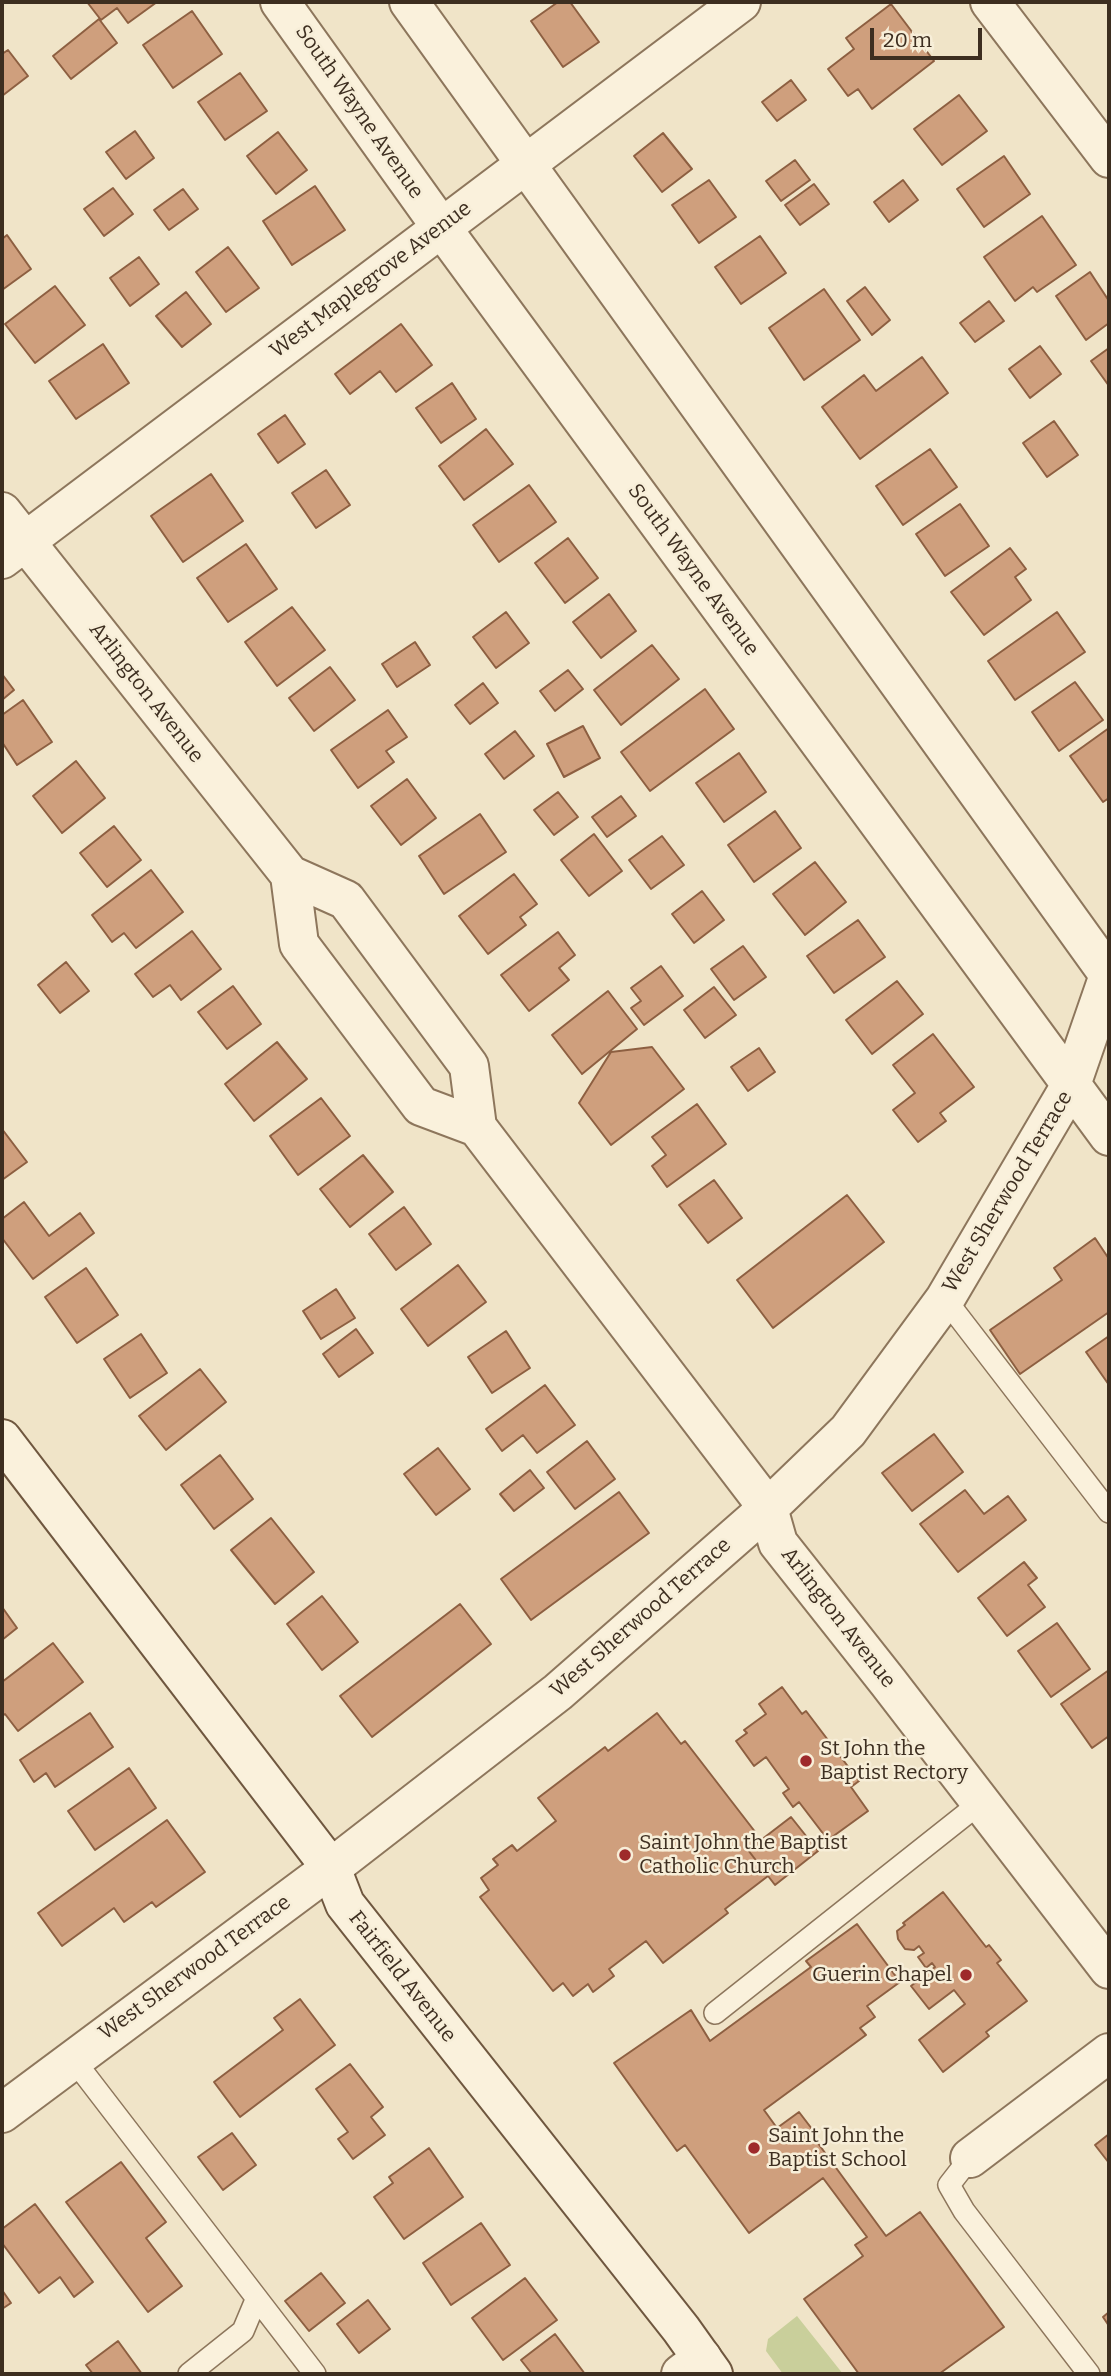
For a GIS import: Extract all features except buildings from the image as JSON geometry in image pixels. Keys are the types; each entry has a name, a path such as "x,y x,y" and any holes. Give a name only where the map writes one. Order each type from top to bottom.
{"street":[{"name":"South Wayne Avenue","path":"280,2 441,227 1109,1136"},
{"path":"409,2 1109,975"},
{"name":"West Maplegrove Avenue","path":"13,550 741,2"},
{"path":"990,2 1109,158"},
{"name":"Arlington Avenue","path":"2,512 13,550 290,875 346,900 469,1066 477,1127 768,1507 778,1543 1109,1969"},
{"path":"290,875 299,944 421,1106 477,1127"},
{"name":"West Sherwood Terrace","path":"2,2113 331,1868 558,1692 768,1507 848,1431 945,1299 1071,1085 1109,975"},
{"name":"Fairfield Avenue","path":"2,1439 331,1868 345,1904 699,2369"},
{"path":"970,2158 1109,2053"}],"lane":[{"path":"945,1299 1109,1512"},
{"path":"715,2013 980,1803"},
{"path":"73,2059 315,2374"},
{"path":"970,2158 949,2185 964,2211 1089,2374"},
{"path":"190,2374 243,2331 256,2300"}],"green space":[{"path":"797,2316 843,2374 783,2374 766,2351 768,2339"}],"place":[{"name":"St John the Baptist Rectory","path":"806,1761"},
{"name":"Saint John the Baptist Catholic Church","path":"625,1855"},
{"name":"Guerin Chapel","path":"966,1975"},
{"name":"Saint John the Baptist School","path":"754,2148"}]}
